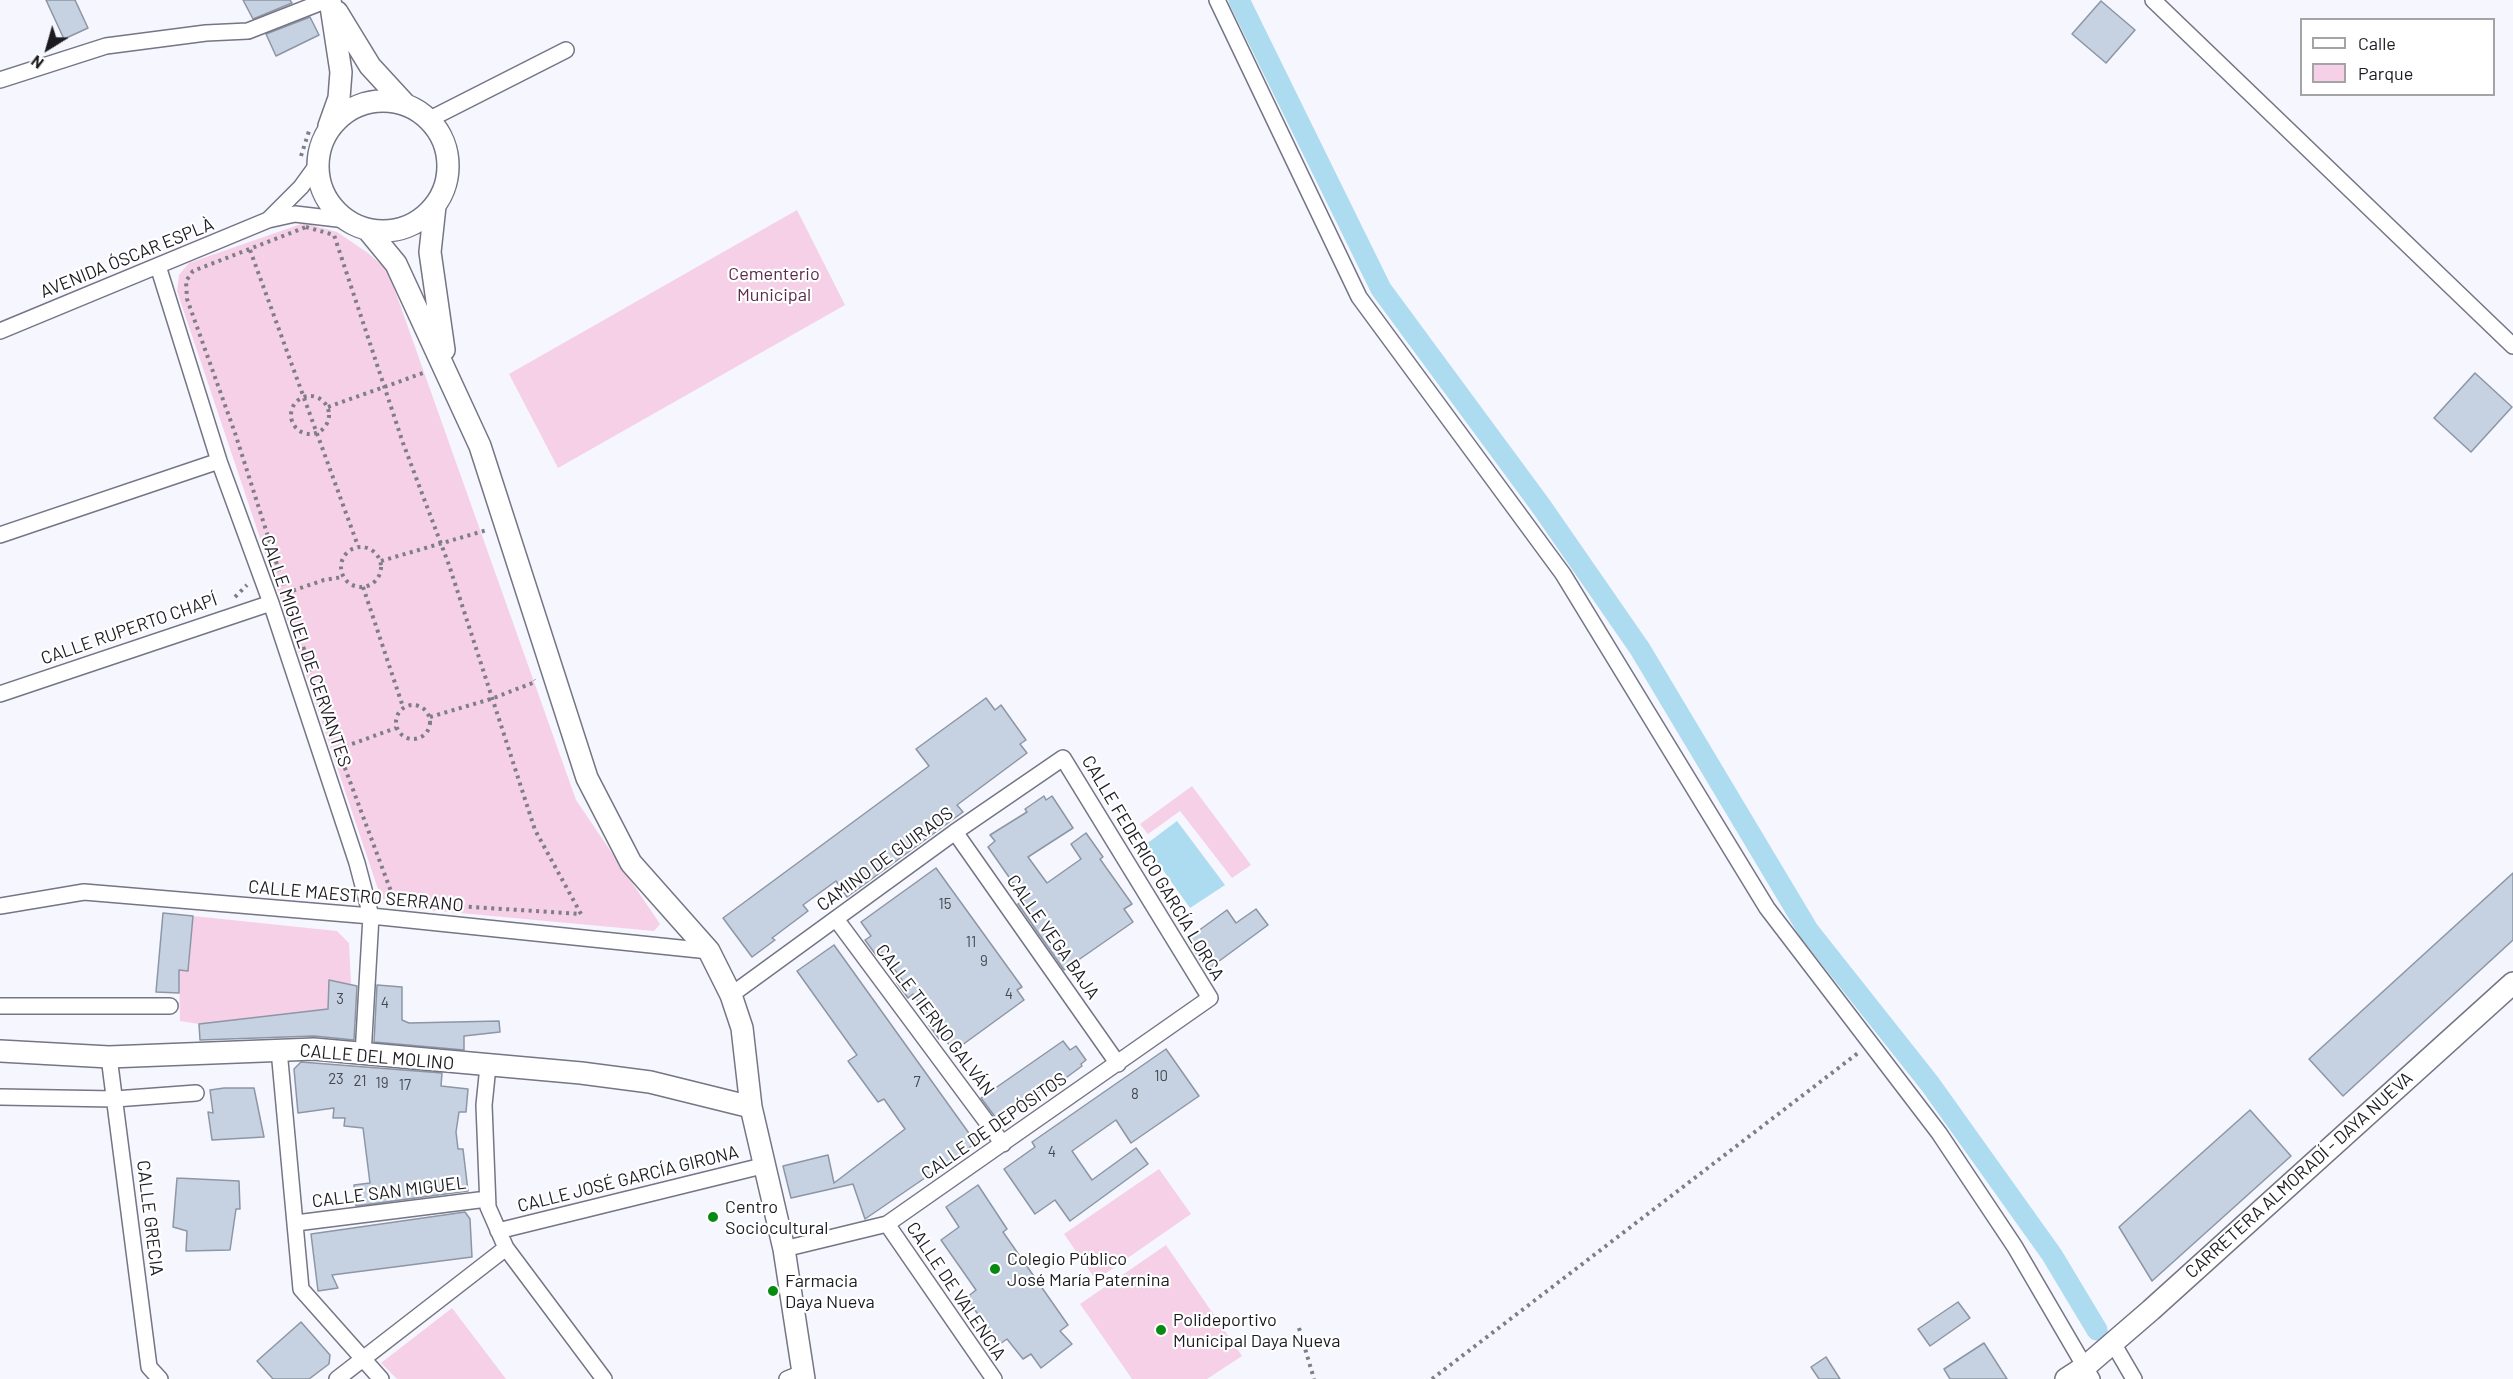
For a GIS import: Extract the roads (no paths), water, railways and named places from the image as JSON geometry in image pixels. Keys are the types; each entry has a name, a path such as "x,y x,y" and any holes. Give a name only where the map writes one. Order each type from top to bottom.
{"street":[{"path":"1217,0 1359,297 1563,574 1767,908 1939,1133 2009,1238 2089,1372"},
{"path":"2153,0 2513,346"},
{"path":"0,80 106,46 206,33 249,31 330,1"},
{"path":"330,1 370,66 404,103 430,120 442,136 448,155 448,175 444,191 435,206 422,219 405,228 387,231 368,230 346,220 330,205 308,164 320,146 320,125 339,98 341,72 330,1"},
{"path":"430,120 566,50"},
{"path":"320,125 362,103 383,100 404,103"},
{"name":"AVENIDA ÓSCAR ESPLÀ","path":"263,222 301,187 308,164"},
{"path":"435,206 430,252 439,371"},
{"name":"AVENIDA ÓSCAR ESPLÀ","path":"0,331 263,222 295,214 346,220"},
{"path":"368,230 396,264 439,371 480,447 586,778 631,863 709,951 731,995 742,1028 751,1107 784,1249 798,1377"},
{"name":"CALLE MIGUEL DE CERVANTES","path":"158,266 219,460 271,603 357,862 371,916 363,1055"},
{"path":"0,535 219,460"},
{"name":"CALLE RUPERTO CHAPÍ","path":"0,694 271,603"},
{"name":"CAMINO DE GUIRAOS","path":"731,995 955,832 1064,758"},
{"name":"CALLE FEDERICO GARCÍA LORCA","path":"1064,758 1210,998"},
{"name":"CALLE VEGA BAJA","path":"955,832 1118,1064"},
{"name":"CALLE MAESTRO SERRANO","path":"0,906 84,892 371,916 709,951"},
{"name":"CALLE TIERNO GALVÁN","path":"836,919 1003,1144"},
{"name":"CARRETERA ALMORADÍ - DAYA NUEVA","path":"2066,1379 2089,1372 2113,1342 2513,983"},
{"name":"CALLE DE DEPÓSITOS","path":"784,1249 887,1224 1210,998"},
{"path":"0,1006 170,1006"},
{"name":"CALLE DEL MOLINO","path":"0,1051 109,1057 314,1048 363,1055 581,1073 650,1082 751,1107"},
{"path":"279,1050 301,1289 381,1379"},
{"name":"CALLE GRECIA","path":"109,1057 149,1367 160,1379"},
{"path":"488,1066 484,1104 487,1199 498,1231 506,1248 604,1379"},
{"path":"0,1096 115,1099 196,1093"},
{"name":"CALLE JOSÉ GARCÍA GIRONA","path":"498,1231 766,1165"},
{"name":"CALLE SAN MIGUEL","path":"296,1223 487,1199"},
{"name":"CALLE DE VALENCIA","path":"887,1224 994,1379"},
{"path":"337,1379 506,1248"},
{"path":"2113,1342 2134,1379"}],"water":[{"path":"1177,821 1225,885 1190,908 1145,845"}],"waterway":[{"path":"1239,0 1381,289 1541,506 1640,649 1808,930 1930,1084 2052,1255 2097,1330"}],"place":[{"name":"Centro Sociocultural","path":"713,1217"},
{"name":"Colegio Público José María Paternina","path":"995,1269"},
{"name":"Farmacia Daya Nueva","path":"773,1291"},
{"name":"Polideportivo Municipal Daya Nueva","path":"1161,1330"}],"park label":[{"name":"Cementerio Municipal","path":"774,284"}]}
